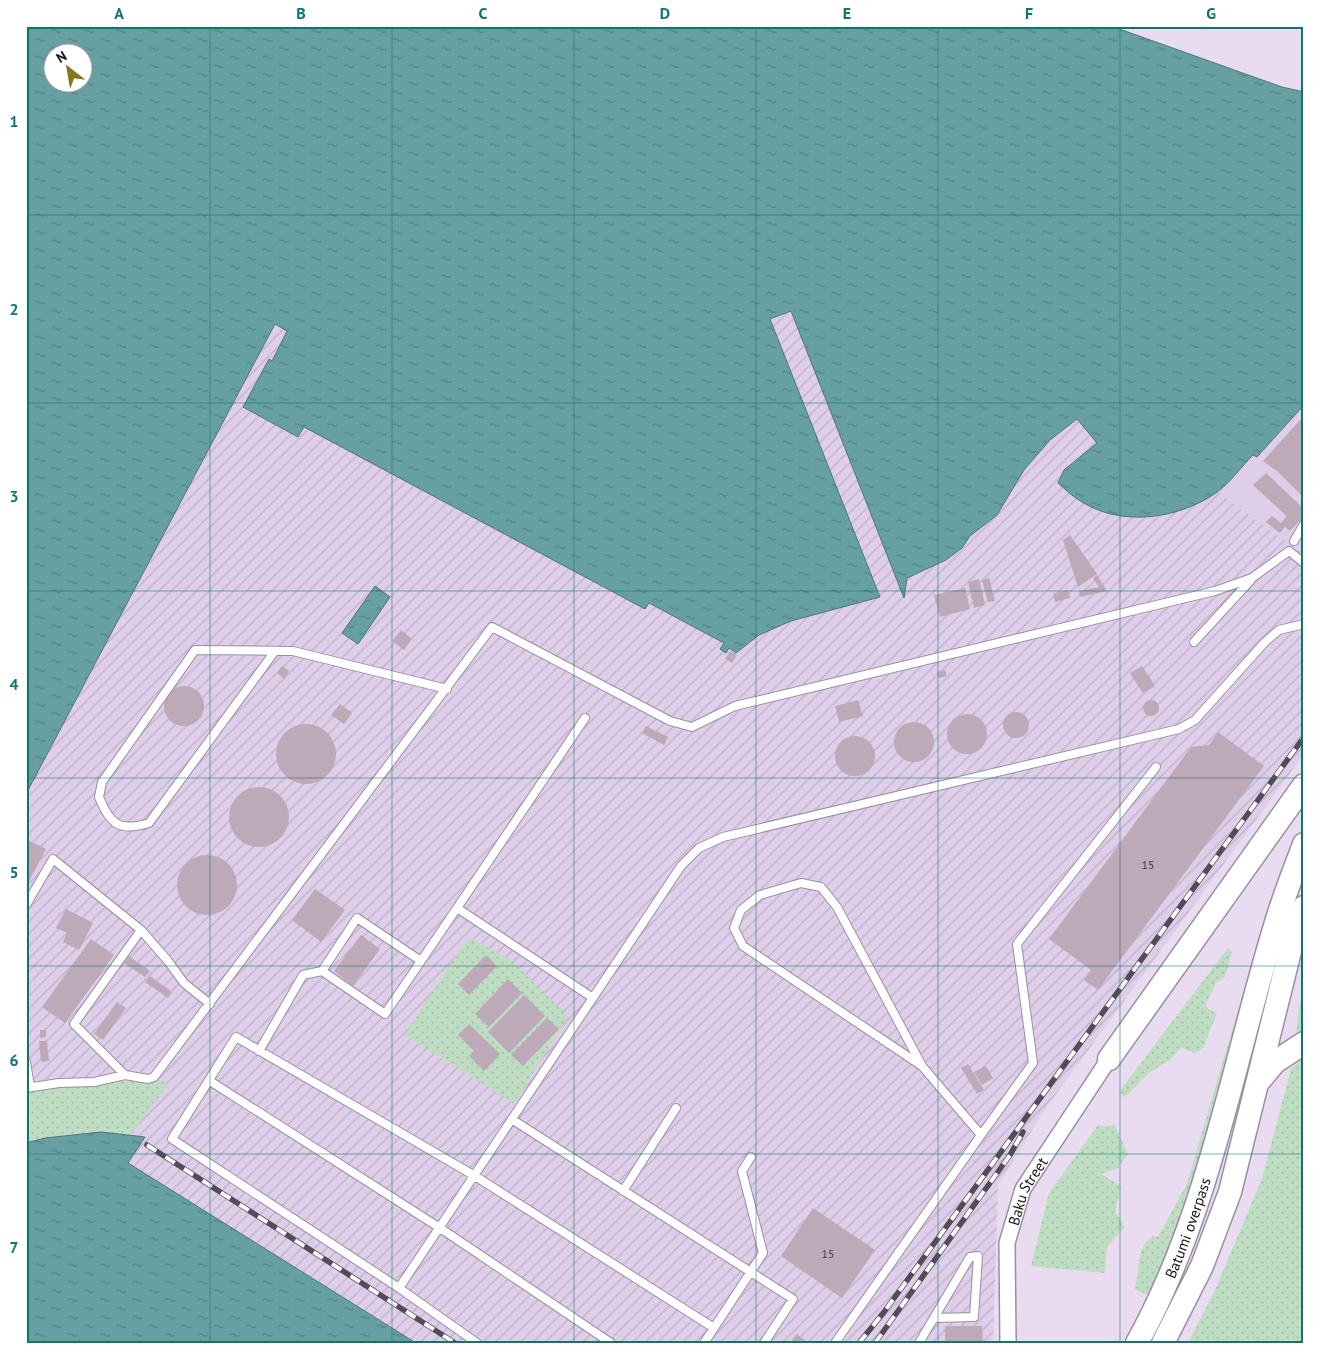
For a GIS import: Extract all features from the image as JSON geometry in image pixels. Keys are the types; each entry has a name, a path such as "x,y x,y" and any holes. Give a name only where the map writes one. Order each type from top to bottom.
{"main road":[{"path":"1109,1060 1304,785"},
{"name":"Batumi overpass","path":"1137,1343 1185,1240 1209,1171 1275,926 1304,844"},
{"path":"1259,1080 1295,931 1304,907"},
{"path":"1259,1080 1275,1062 1304,1043"},
{"name":"Batumi overpass","path":"1163,1343 1202,1266 1230,1192 1259,1080"}],"street":[{"name":"Baku Street","path":"1008,1343 1007,1243 1023,1189 1109,1060"}],"lane":[{"path":"1294,542 1304,524"},
{"path":"1194,642 1252,578 1289,551 1304,563"},
{"path":"26,1062 28,1087 59,1083 94,1082 125,1075 148,1079 154,1077 492,627 670,721 692,726 736,706 1206,593 1252,578"},
{"path":"399,1288 681,866 699,848 723,837 1179,729 1195,720 1278,630 1304,624"},
{"path":"275,651 149,823 132,829 114,822 99,797 102,782 195,650 293,651 446,688"},
{"path":"322,971 385,1014 585,718"},
{"path":"835,1343 1033,1063 1017,944 1156,767"},
{"path":"26,905 53,859 141,930 184,983 210,1004"},
{"path":"922,1066 743,946 734,928 741,910 760,895 784,888 800,884 821,887 837,907 922,1066 981,1135"},
{"path":"457,908 593,998"},
{"path":"259,1051 303,975 322,971 358,918 421,961"},
{"path":"125,1075 74,1024 141,930"},
{"path":"477,1343 399,1288 172,1139 236,1037 475,1176 714,1328"},
{"path":"210,1081 440,1228 611,1343"},
{"path":"623,1191 676,1108"},
{"path":"513,1120 793,1300 764,1343"},
{"path":"704,1343 763,1253 742,1171 751,1157"},
{"path":"919,1343 970,1257 978,1256 974,1318 934,1318"}],"shaded area":[{"path":"791,310 904,598 907,578 962,548 970,536 997,515 1024,470 1050,440 1078,419 1097,443 1064,470 1134,518 1165,515 1194,505 1217,492 1304,554 1304,754 1044,1111 998,1185 993,1343 416,1343 128,1163 144,1137 101,1132 45,1138 26,1143 26,794 275,324 287,331 272,361 269,360 243,407 299,437 304,427 645,609 648,603 724,643 736,653 759,635 791,621 880,597 770,319"},
{"path":"1304,405 1304,554 1217,492 1253,454 1258,457"},
{"path":"1263,924 1198,1173 1180,1224 1149,1295 1134,1289 1143,1247 1153,1236 1158,1237 1187,1184"},
{"path":"471,938 511,960 568,1016 514,1104 405,1035 456,955"},
{"path":"1228,948 1232,952 1225,977 1216,983 1206,1004 1207,1008 1217,1013 1203,1048 1195,1053 1181,1048 1171,1059 1149,1073 1125,1097 1119,1092"},
{"path":"1304,986 1304,1033 1296,1037 1299,1008"},
{"path":"1304,1058 1304,1343 1188,1343 1215,1290 1262,1179 1291,1069"},
{"path":"159,1079 168,1085 130,1136 78,1135 26,1143 26,1087 106,1081 143,1082"},
{"path":"1114,1124 1128,1154 1118,1168 1101,1174 1121,1186 1115,1212 1125,1227 1107,1247 1105,1273 1031,1266 1049,1193 1098,1125 1107,1127"}],"water":[{"path":"26,26 1111,26 1282,87 1304,92 1304,405 1257,457 1253,455 1231,480 1216,493 1185,509 1150,517 1114,515 1098,510 1079,500 1058,483 1064,470 1097,443 1077,419 1050,440 1024,470 997,515 970,536 962,548 946,560 907,578 904,598 791,311 770,319 880,597 791,621 759,635 736,653 729,648 726,653 720,649 724,643 649,603 645,609 304,427 298,437 243,407 269,359 272,361 287,331 275,324 26,794"},
{"path":"375,586 390,597 358,644 342,633"},
{"path":"101,1132 145,1137 128,1163 416,1343 26,1343 26,1143 45,1138"}],"building":[{"path":"1302,418 1304,419 1304,498 1277,471 1263,461"},
{"path":"1266,473 1304,509 1304,516 1290,531 1285,527 1280,533 1266,522 1272,516 1281,523 1287,516 1253,485"},
{"path":"1070,535 1097,574 1078,587 1063,540"},
{"path":"1097,575 1107,591 1080,597 1079,591 1099,587 1093,578"},
{"path":"989,578 995,601 988,602 982,580"},
{"path":"979,579 985,605 974,608 968,582"},
{"path":"965,588 970,609 940,617 934,595"},
{"path":"1068,590 1070,598 1055,602 1053,594"},
{"path":"401,630 412,639 404,650 392,641"},
{"path":"730,651 737,655 732,663 725,659"},
{"path":"282,666 289,671 284,679 277,673"},
{"path":"1142,666 1155,686 1143,693 1130,673"},
{"path":"945,670 947,676 939,678 937,672"},
{"path":"188,686 195,689 201,695 204,706 203,714 195,723 188,726 180,726 173,723 165,714 164,702 167,695 176,687"},
{"path":"858,700 863,716 839,722 835,706"},
{"path":"1151,700 1159,708 1151,716 1143,708"},
{"path":"340,704 352,713 344,724 331,715"},
{"path":"1016,712 1025,716 1029,725 1025,734 1016,738 1007,734 1003,725 1007,716"},
{"path":"971,714 978,717 984,723 987,734 986,742 978,751 971,754 963,754 956,751 948,742 947,730 950,723 959,715"},
{"path":"918,722 925,725 931,731 934,742 933,750 925,759 918,762 910,762 903,759 895,750 894,738 897,731 906,723"},
{"path":"306,724 323,729 331,737 336,754 331,771 323,779 306,784 289,779 281,771 276,754 281,737 289,729"},
{"path":"646,726 668,737 664,745 642,733"},
{"path":"1218,732 1264,766 1098,990 1084,980 1091,970 1049,939 1191,747 1209,745"},
{"path":"859,736 866,739 872,745 875,756 874,764 866,773 859,776 851,776 844,773 836,764 835,752 838,745 847,737"},
{"path":"259,787 276,792 284,800 289,817 284,834 276,842 259,847 242,842 234,834 229,817 234,800 242,792"},
{"path":"26,839 46,849 26,887"},
{"path":"207,855 224,860 232,868 237,885 232,902 224,910 207,915 190,910 182,902 177,885 182,868 190,860"},
{"path":"315,889 345,910 321,942 292,920"},
{"path":"66,909 93,923 79,950 63,942 67,933 56,928"},
{"path":"361,935 380,949 353,986 334,971"},
{"path":"91,939 114,955 65,1023 42,1007"},
{"path":"486,955 497,966 469,995 458,984"},
{"path":"129,956 150,971 145,977 124,963"},
{"path":"150,976 172,992 168,998 145,982"},
{"path":"508,979 522,993 489,1027 475,1014"},
{"path":"524,995 545,1016 509,1053 488,1032"},
{"path":"117,1002 126,1008 103,1040 94,1034"},
{"path":"547,1018 559,1029 523,1066 511,1055"},
{"path":"469,1024 500,1054 484,1071 469,1056 474,1051 458,1035"},
{"path":"40,1030 46,1030 46,1037 40,1038"},
{"path":"39,1041 47,1041 49,1061 41,1062"},
{"path":"968,1064 984,1090 977,1094 961,1068"},
{"path":"986,1066 993,1078 982,1085 974,1072"},
{"path":"813,1208 875,1250 842,1298 781,1256"},
{"path":"945,1326 982,1326 983,1343 945,1343"},
{"path":"797,1334 808,1343 790,1343"}],"railway":[{"path":"859,1343 884,1312 1304,737"},
{"path":"875,1343 1010,1155 1023,1132"},
{"path":"147,1145 455,1343"}]}
